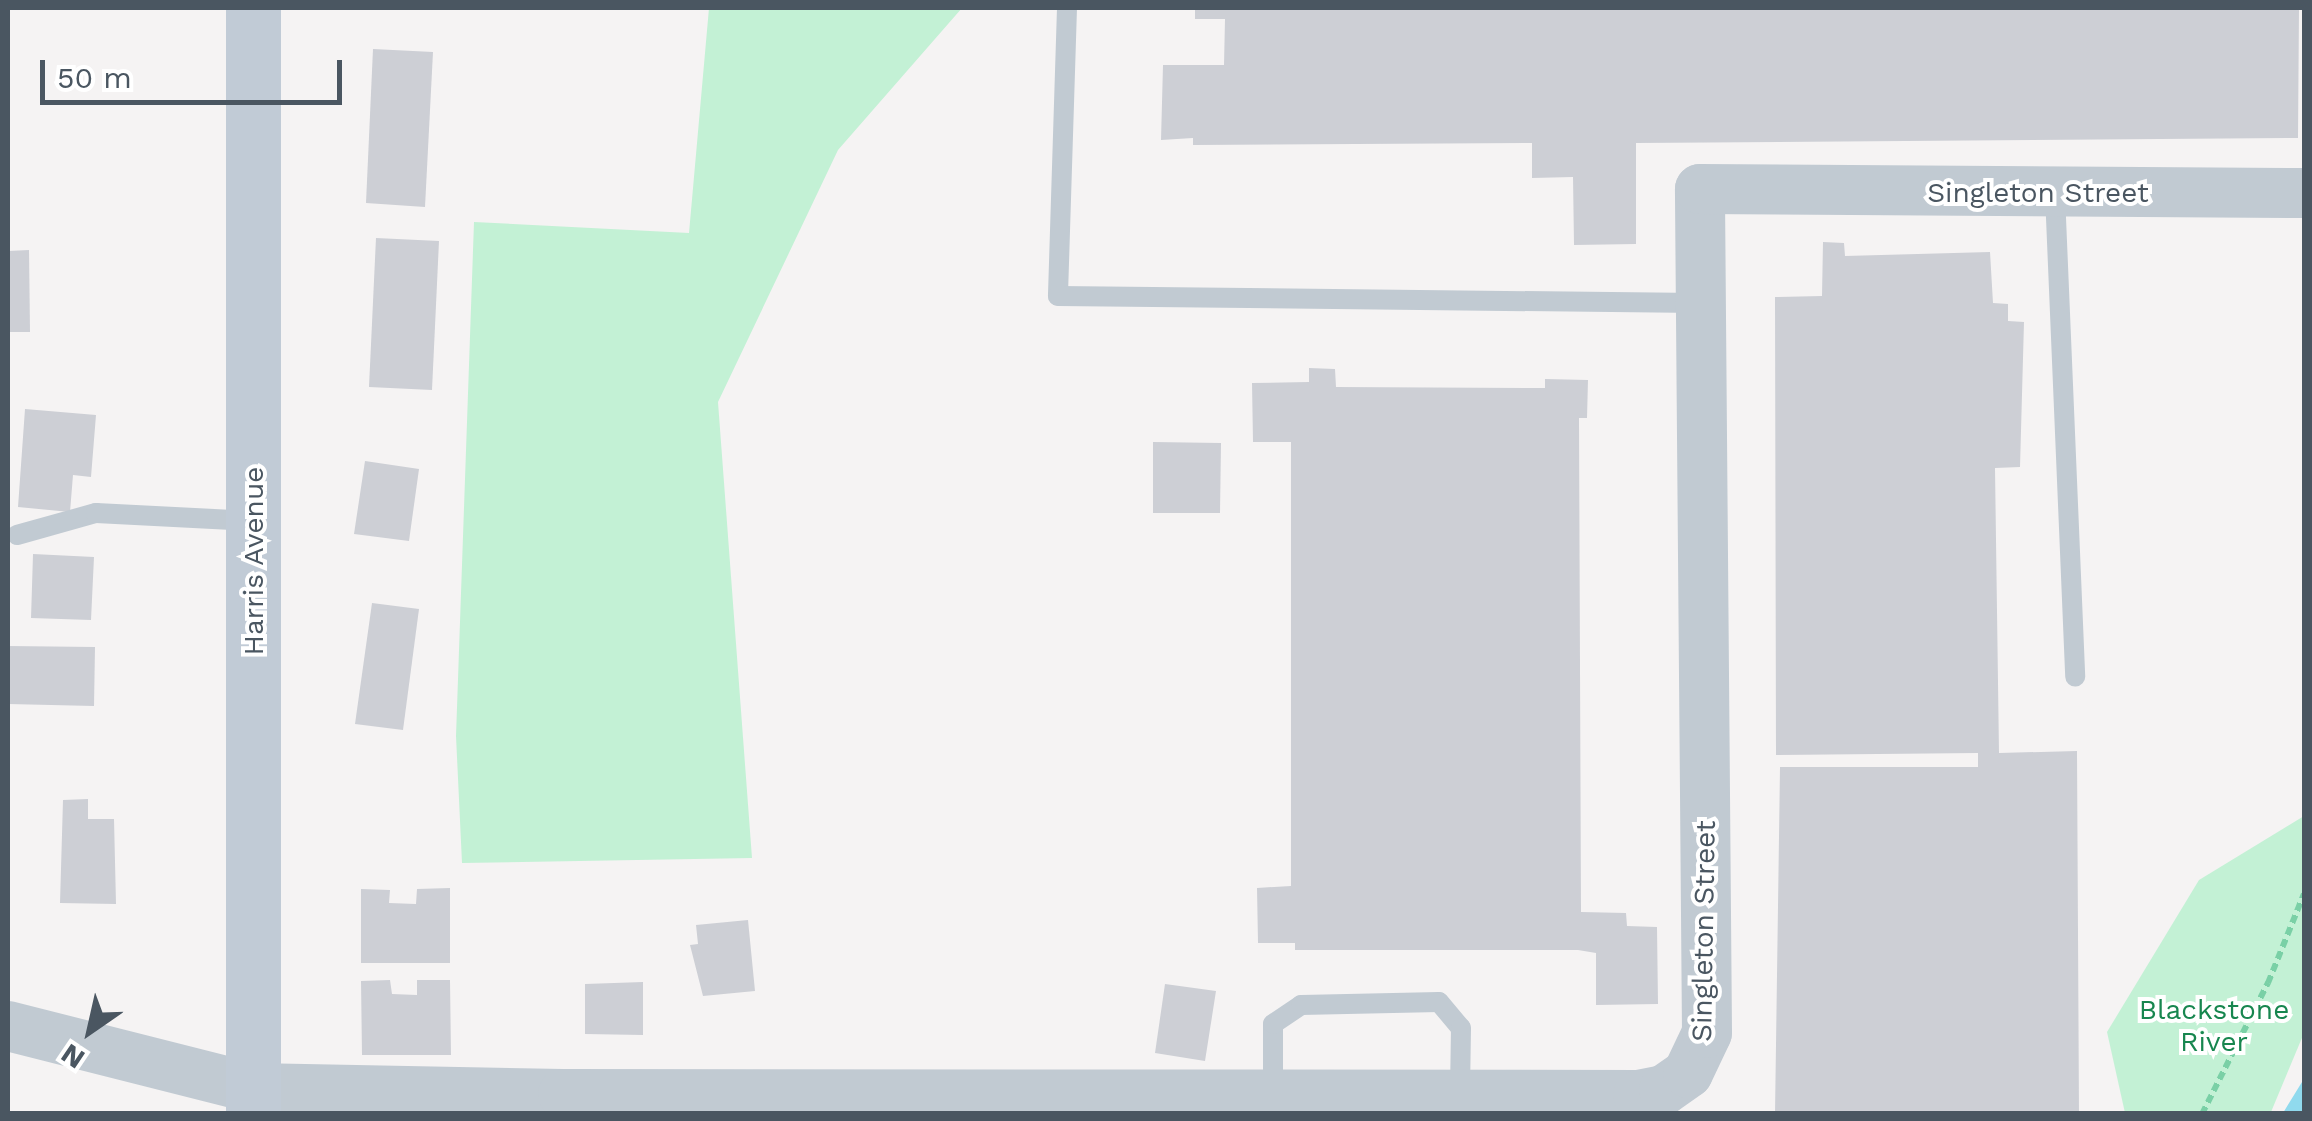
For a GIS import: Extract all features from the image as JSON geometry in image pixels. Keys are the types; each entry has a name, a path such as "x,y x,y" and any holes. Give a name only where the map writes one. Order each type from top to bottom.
{"main road":[{"name":"Harris Avenue","path":"253,8 253,1101"}],"street":[{"name":"Singleton Street","path":"8,1026 253,1101 1664,1090 1688,1073 1708,1033 1700,189 2304,194"}],"lane":[{"path":"1067,8 1058,296 1699,303"},
{"path":"2056,194 2075,677"},
{"path":"17,536 96,513 254,521"},
{"path":"1273,1094 1273,1024 1302,1005 1439,1002 1460,1028 1460,1094"}],"path":[{"path":"2202,1114 2268,983 2304,894"}],"green space":[{"path":"709,8 962,8 838,150 718,402 752,858 462,863 456,736 474,222 689,233"},
{"name":"Blackstone River","path":"2304,816 2304,1033 2271,1112 2125,1113 2107,1032 2199,880"}],"water":[{"path":"2304,1076 2304,1113 2283,1113 2302,1082"}],"building":[{"path":"1195,8 2299,8 2298,138 1636,143 1636,244 1574,245 1573,177 1532,178 1532,143 1193,145 1193,138 1161,140 1163,65 1224,65 1225,19 1195,19"},
{"path":"373,49 433,52 425,207 366,203"},
{"path":"376,238 439,241 432,390 369,387"},
{"path":"1823,242 1844,243 1845,256 1990,252 1993,303 2008,304 2008,321 2024,322 2020,467 1995,468 1999,753 2077,751 2079,1114 1775,1114 1780,767 1978,767 1978,753 1776,755 1775,297 1822,296"},
{"path":"29,250 30,332 8,332 8,251"},
{"path":"1309,368 1335,369 1336,387 1545,388 1545,379 1588,380 1587,418 1579,418 1581,912 1626,913 1627,926 1657,927 1658,1004 1596,1005 1596,953 1578,950 1295,950 1295,943 1258,943 1257,888 1291,886 1291,442 1253,442 1252,383 1309,382"},
{"path":"25,409 96,415 91,477 73,475 70,512 18,507"},
{"path":"1153,442 1221,443 1220,513 1153,513"},
{"path":"365,461 419,469 409,541 354,534"},
{"path":"33,554 94,557 91,620 31,618"},
{"path":"372,603 419,609 403,730 355,724"},
{"path":"8,646 95,647 94,706 8,704"},
{"path":"88,799 88,819 114,819 116,904 60,903 63,800"},
{"path":"450,888 450,963 361,963 361,889 390,890 389,903 416,904 417,889"},
{"path":"748,920 755,991 703,996 690,945 698,944 696,925"},
{"path":"390,980 392,994 417,995 417,980 450,980 451,1055 362,1055 361,981"},
{"path":"643,982 643,1035 585,1034 585,984"},
{"path":"1165,984 1216,991 1205,1061 1155,1053"}]}
